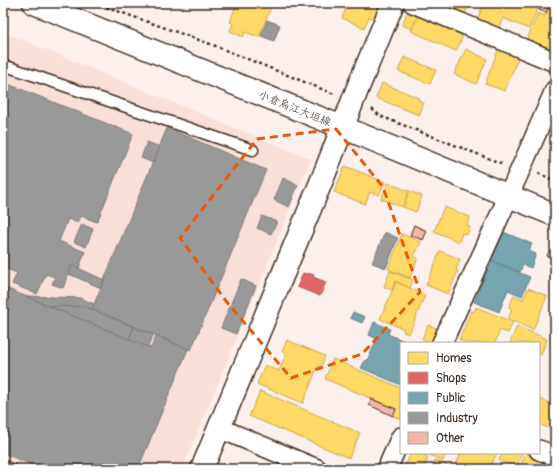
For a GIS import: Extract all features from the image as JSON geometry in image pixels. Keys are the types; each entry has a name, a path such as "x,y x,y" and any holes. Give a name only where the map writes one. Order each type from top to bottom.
{"main road":[{"name":"小倉烏江大垣線","path":"34,3 342,127 555,215"},
{"path":"202,469 324,175 393,3"}],"street":[{"path":"413,3 555,62"},
{"path":"442,342 555,90"},
{"path":"219,428 317,469"},
{"path":"387,469 400,439"}],"lane":[{"path":"3,64 253,150"},
{"path":"3,466 11,469"}],"path":[{"path":"95,3 213,45 371,108 380,116 504,164 522,166 555,181"}],"highlighted area":[{"path":"336,129 383,187 420,292 362,354 291,378 226,301 180,238 257,139"}],"shaded area":[{"path":"3,32 311,159 182,469 3,469"}],"building: Homes":[{"path":"237,3 262,3 271,7 259,37 245,32 243,37 230,31 233,23 230,22"},
{"path":"348,3 381,3 374,19 369,17 364,28 342,18"},
{"path":"441,3 470,3 465,14"},
{"path":"484,3 540,3 529,29 503,18 498,29 477,20"},
{"path":"410,6 420,11 412,29 402,25"},
{"path":"548,8 555,11 554,53 526,42 538,13 545,16"},
{"path":"421,9 449,22 446,28 463,36 456,51 411,31"},
{"path":"499,47 519,55 505,91 485,84"},
{"path":"466,49 487,59 476,84 454,74"},
{"path":"404,57 436,70 430,84 398,71"},
{"path":"382,83 419,98 418,100 424,103 419,115 376,98"},
{"path":"345,166 385,182 379,195 370,192 365,204 334,192"},
{"path":"388,183 409,191 403,207 381,199"},
{"path":"409,191 422,196 416,212 403,207"},
{"path":"444,207 470,217 467,225 470,227 467,235 462,233 459,242 434,231"},
{"path":"402,234 421,242 414,257 418,258 410,278 388,269"},
{"path":"440,251 460,259 456,270 458,271 448,294 426,285"},
{"path":"390,271 413,280 410,288 395,281 392,290 384,287"},
{"path":"396,282 425,295 409,334 403,332 404,329 380,319"},
{"path":"528,288 547,296 533,330 508,319 512,309 509,307 514,295 523,299"},
{"path":"476,307 513,322 508,333 500,330 495,342 464,342 459,340 471,311 474,312"},
{"path":"428,325 441,330 434,342 422,339"},
{"path":"517,326 547,339 541,355 540,342 510,342"},
{"path":"287,340 325,356 321,367 318,366 303,403 257,384 265,365 279,371 286,354 282,352"},
{"path":"333,359 400,388 400,419 393,416 396,409 325,379"},
{"path":"555,384 555,395 551,393"},
{"path":"260,391 360,433 349,458 249,416"},
{"path":"540,399 555,405 555,431 540,424"},
{"path":"411,454 421,454 428,457 424,469 404,469"},
{"path":"427,454 446,454 443,461"},
{"path":"461,454 496,454 491,465 496,467 495,469 461,469 455,467"},
{"path":"502,454 522,454 516,468 499,460"},
{"path":"526,454 552,463 549,469 519,469"},
{"path":"435,460 449,466 448,469 431,469"}],"building: Shops":[{"path":"303,273 314,275 313,277 326,282 320,296 297,287"}],"building: Public":[{"path":"501,231 532,244 529,251 536,254 531,268 523,265 520,272 489,259"},
{"path":"491,261 530,277 522,296 508,290 499,312 474,302"},
{"path":"353,312 365,317 362,323 350,318"},
{"path":"374,322 390,329 388,334 407,342 400,342 400,385 361,368 365,360 367,361 377,339 369,335"}],"building: Industry":[{"path":"267,20 280,25 274,41 261,36"},
{"path":"3,82 133,134 97,222 81,216 78,223 68,219 59,241 85,252 79,268 72,265 63,288 52,284 55,277 46,274 37,294 12,284 17,273 3,268"},
{"path":"167,128 266,170 191,350 92,309"},
{"path":"147,142 160,147 153,163 141,158"},
{"path":"283,178 298,185 289,207 274,200"},
{"path":"262,216 277,222 271,234 257,228"},
{"path":"82,224 93,229 86,247 74,242"},
{"path":"385,232 398,238 386,268 372,263"},
{"path":"72,265 104,280 101,288 69,274"},
{"path":"241,279 256,286 236,334 221,328"},
{"path":"3,287 151,348 156,336 188,349 138,469 42,469 3,453"},
{"path":"27,296 80,298 94,304 92,309 86,307 49,306"},
{"path":"49,306 86,307 134,327 129,339"},
{"path":"134,327 153,335 148,347 129,339"}],"building: Other":[{"path":"542,3 549,5 546,13 539,10"},
{"path":"414,225 427,231 423,240 410,235"},
{"path":"549,251 555,254 553,259 547,256"},
{"path":"371,399 396,409 393,416 369,405"}]}
